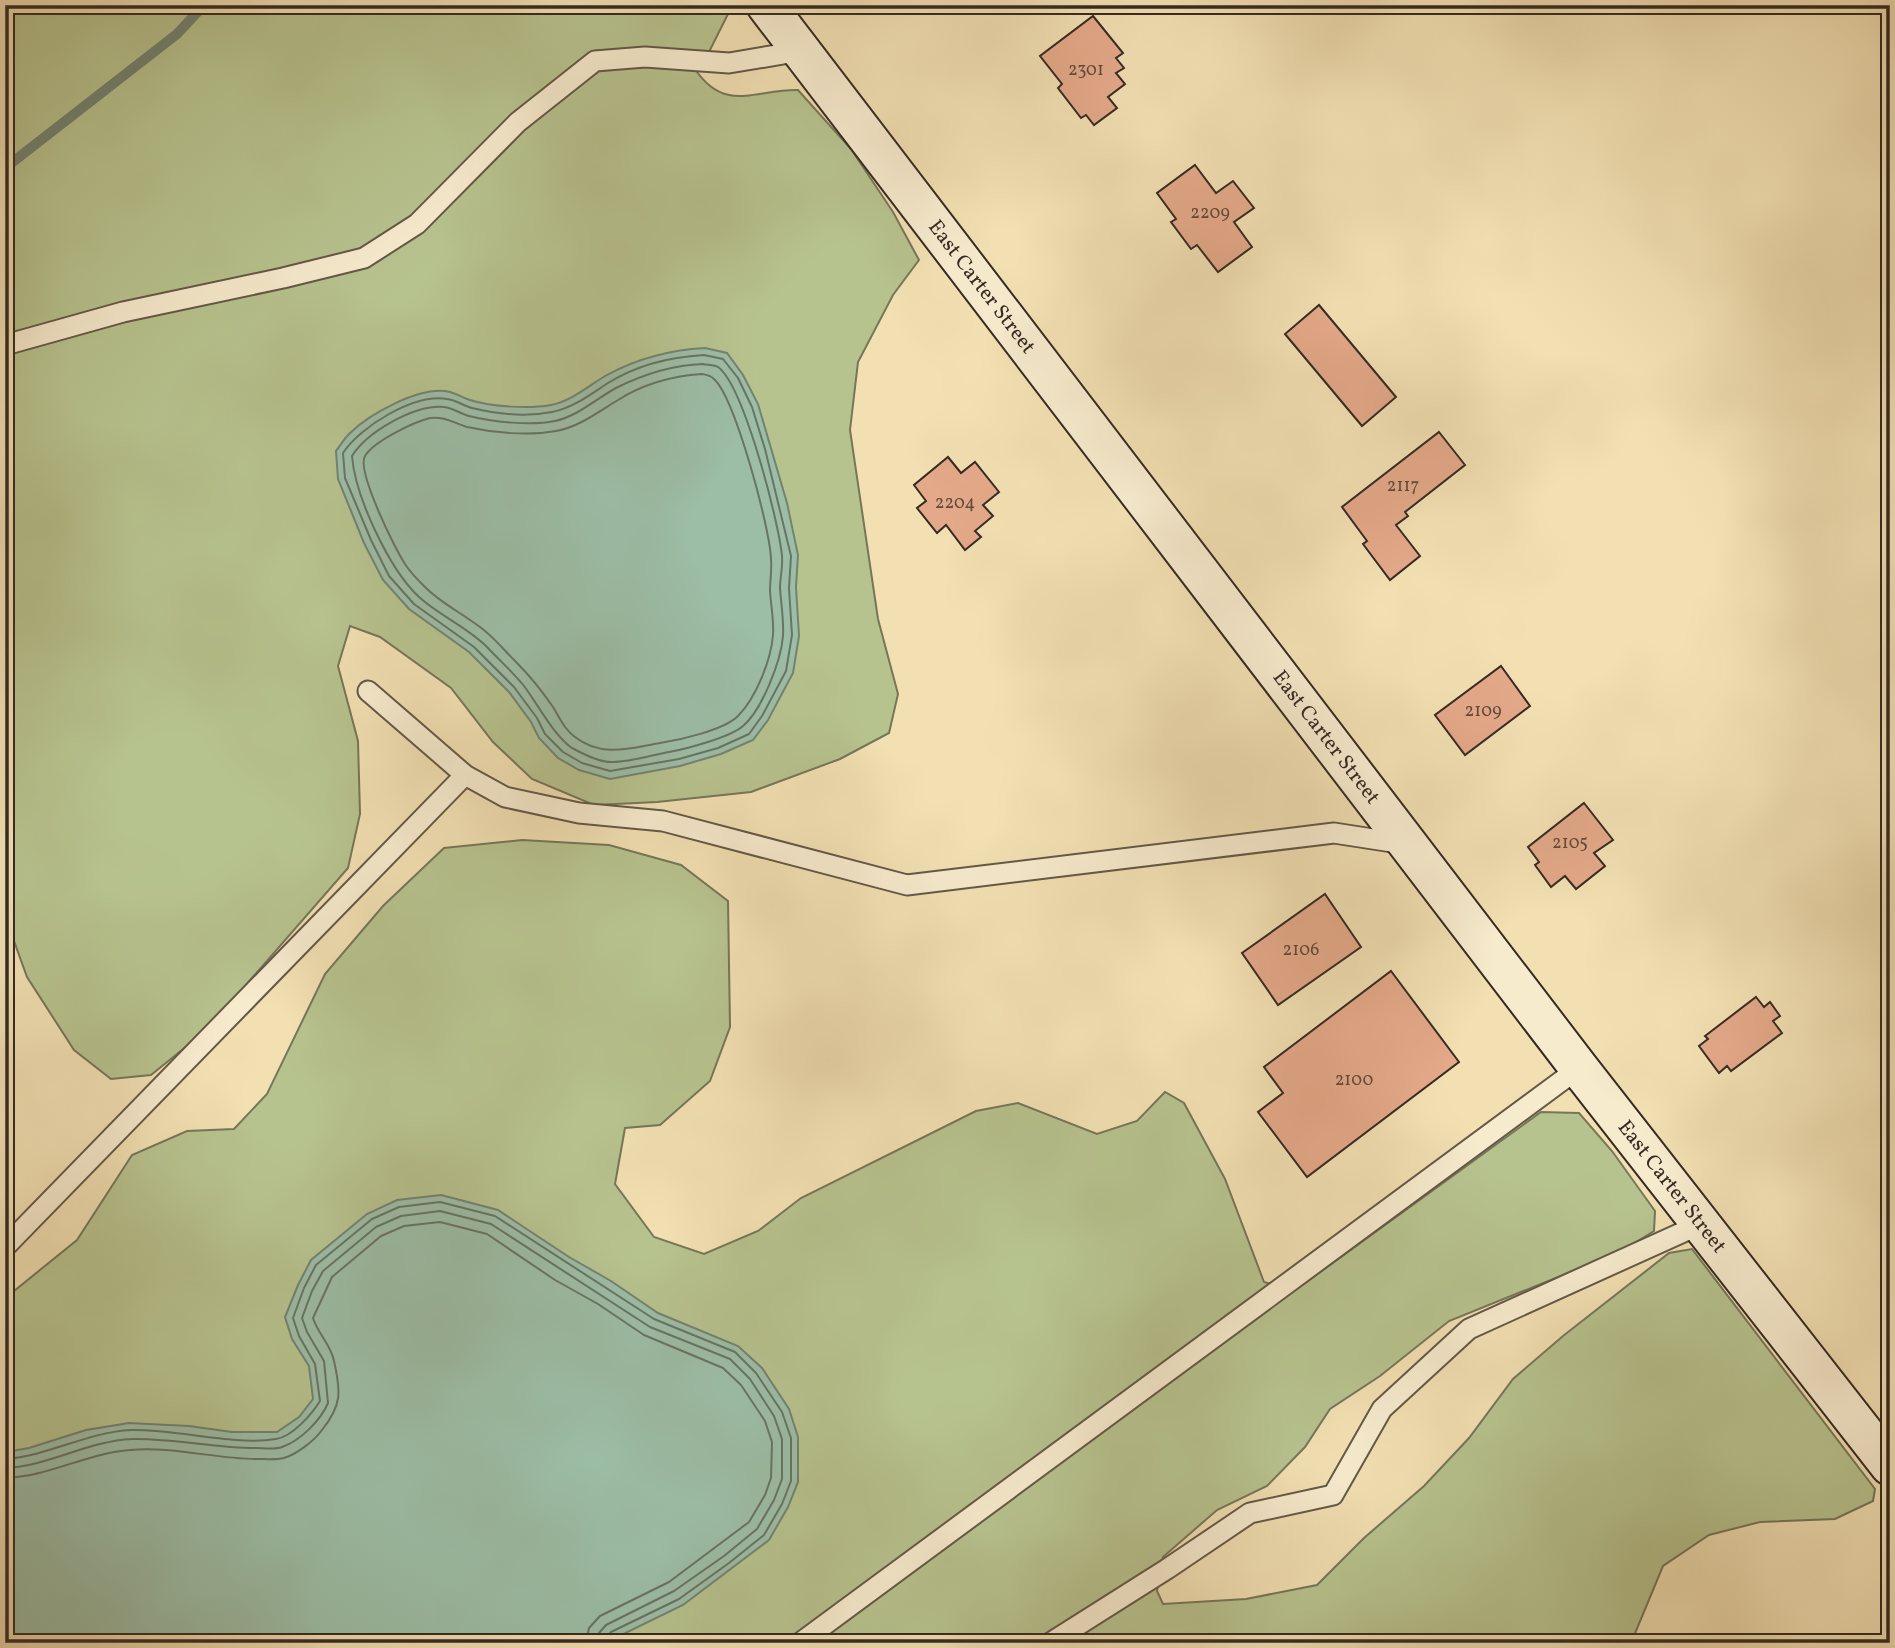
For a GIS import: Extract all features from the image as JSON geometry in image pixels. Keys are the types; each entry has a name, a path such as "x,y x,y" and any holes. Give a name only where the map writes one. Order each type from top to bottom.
{"street":[{"name":"East Carter Street","path":"766,5 1579,1068 1890,1466"}],"lane":[{"path":"5,345 123,312 364,258 417,224 518,122 595,61 645,57 729,63 801,51"},
{"path":"368,691 465,775 505,797 579,813 663,821 907,886 1334,833 1410,845"},
{"path":"5,1247 465,775"},
{"path":"800,1643 1579,1068"},
{"path":"1050,1643 1250,1513 1333,1495 1382,1409 1469,1329 1702,1224"}],"shaded area":[{"path":"5,5 726,5 729,12 710,50 695,69 706,83 730,95 798,90 851,149 893,212 919,260 893,295 858,362 850,430 878,619 898,694 889,733 840,759 751,792 657,802 594,805 532,779 493,742 451,688 380,637 350,626 338,666 358,741 360,814 348,868 238,994 193,1041 151,1075 111,1079 74,1050 27,977 5,916"},
{"path":"522,840 609,845 681,865 728,901 730,1027 710,1081 660,1125 625,1128 615,1184 654,1237 704,1254 758,1231 801,1198 976,1111 1018,1103 1097,1134 1137,1121 1165,1092 1184,1103 1225,1179 1264,1282 1294,1291 1541,1112 1579,1113 1612,1151 1655,1211 1654,1231 1620,1252 1449,1321 1380,1376 1330,1409 1305,1447 1267,1486 1217,1510 1163,1557 1157,1591 1163,1604 1246,1599 1317,1585 1364,1538 1424,1486 1469,1438 1513,1379 1669,1253 1692,1249 1875,1489 1873,1501 1835,1519 1760,1522 1709,1535 1663,1566 1631,1643 5,1643 5,1292 14,1291 77,1240 132,1155 187,1131 234,1129 267,1094 325,974 383,906 444,848"}],"water":[{"path":"705,348 727,353 743,375 758,404 787,503 798,555 796,587 799,636 793,673 768,720 753,740 721,754 680,766 610,779 579,770 558,758 539,738 509,692 469,652 409,609 383,580 364,543 338,479 336,451 349,434 369,418 396,403 425,393 450,392 470,400 499,406 551,405 573,396 630,364 667,353"},
{"path":"441,1195 498,1210 658,1313 738,1346 762,1368 789,1409 798,1437 798,1482 788,1507 769,1540 683,1605 615,1638 610,1643 5,1643 5,1452 29,1448 86,1430 129,1423 189,1426 232,1432 277,1432 299,1417 313,1399 309,1366 292,1339 285,1317 311,1260 367,1214 397,1200"}],"building":[{"path":"1093,16 1123,53 1116,58 1124,68 1116,73 1125,84 1108,97 1117,108 1094,125 1086,115 1081,118 1058,88 1062,84 1040,56"},
{"path":"1195,165 1216,193 1233,181 1254,208 1234,222 1252,247 1218,272 1197,245 1191,249 1171,222 1176,219 1157,193"},
{"path":"1319,305 1396,397 1362,426 1285,334"},
{"path":"1439,432 1465,465 1405,512 1408,516 1396,525 1420,556 1390,580 1363,544 1367,541 1342,507"},
{"path":"948,457 961,473 975,462 999,492 983,505 993,516 975,531 981,537 965,550 946,525 937,533 917,508 926,501 914,485"},
{"path":"1501,666 1530,706 1465,755 1435,715"},
{"path":"1584,803 1613,840 1594,853 1605,866 1576,889 1565,876 1551,887 1535,865 1539,862 1528,847"},
{"path":"1325,894 1361,947 1278,1005 1242,953"},
{"path":"1391,971 1459,1062 1307,1177 1258,1112 1283,1093 1264,1067"},
{"path":"1756,997 1764,1007 1770,1002 1780,1016 1773,1021 1782,1033 1731,1071 1727,1066 1719,1073 1699,1046 1708,1039 1705,1036"}],"waterway":[{"path":"5,168 177,34 204,5"}]}
